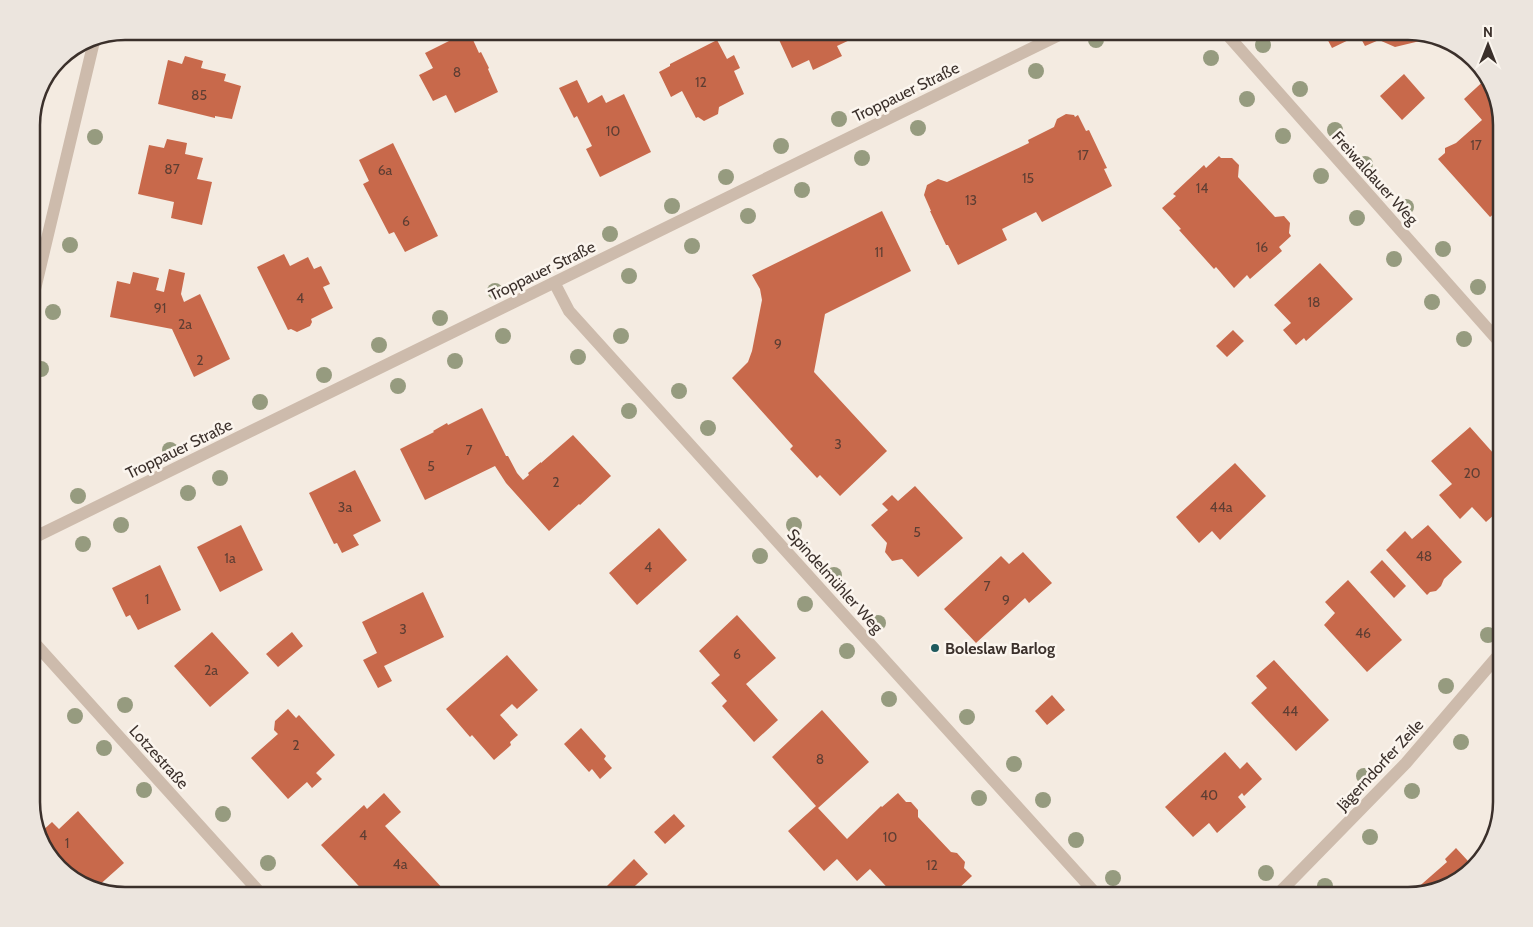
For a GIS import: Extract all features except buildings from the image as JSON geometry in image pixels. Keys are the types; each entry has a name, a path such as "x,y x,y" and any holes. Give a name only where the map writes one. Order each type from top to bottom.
{"street":[{"name":"Troppauer Straße","path":"40,535 555,284 1049,40"},
{"name":"Freiwaldauer Weg","path":"1232,40 1493,336"},
{"path":"40,268 93,46"},
{"name":"Spindelmühler Weg","path":"555,284 569,311 1090,887"},
{"name":"Lotzestraße","path":"40,649 255,887"},
{"name":"Jägerndorfer Zeile","path":"1285,887 1406,763 1493,662"}],"place":[{"name":"Boleslaw Barlog","path":"935,648"}]}
